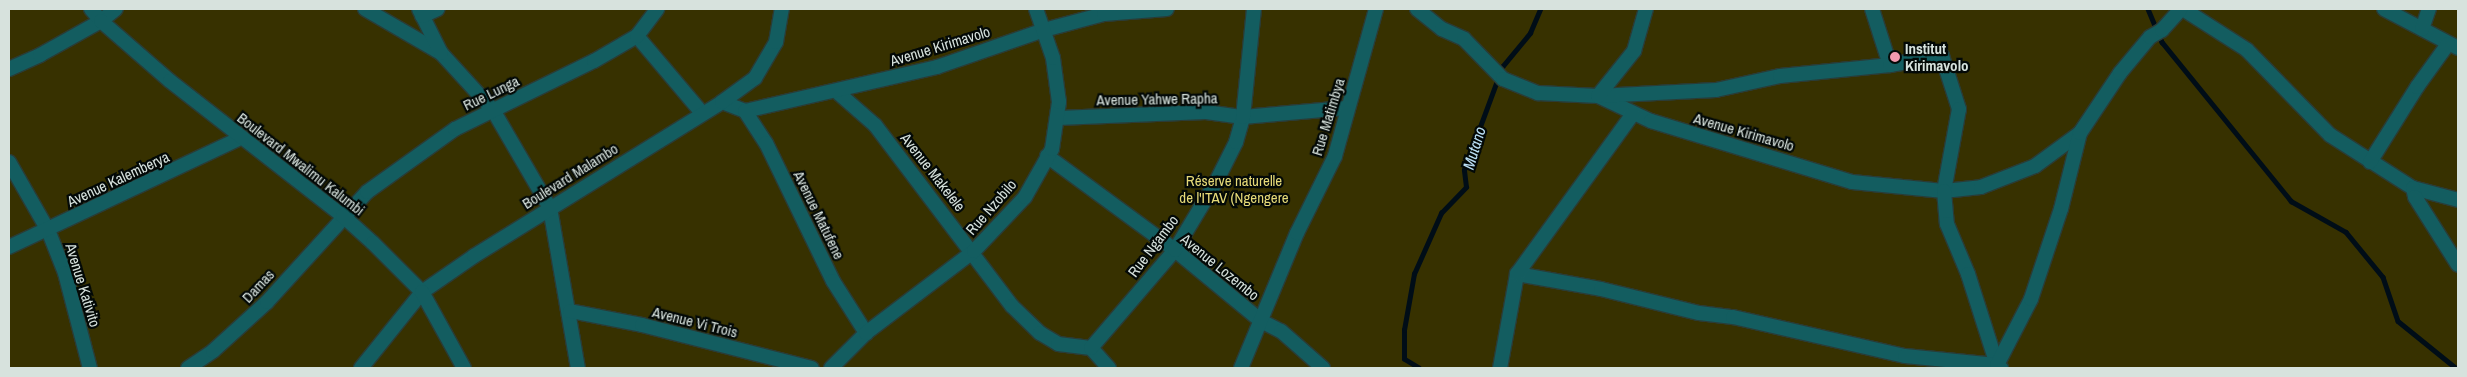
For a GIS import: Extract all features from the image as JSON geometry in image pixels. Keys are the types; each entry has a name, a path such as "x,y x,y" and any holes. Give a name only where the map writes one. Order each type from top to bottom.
{"street":[{"name":"Boulevard Mwalimu Kalumbi","path":"91,9 100,21 241,138 343,216 422,292 464,368"},
{"path":"9,69 100,21 116,9"},
{"path":"365,9 441,54 493,110 550,208 570,311 578,368"},
{"path":"438,9 421,12 441,54"},
{"name":"Rue Lunga","path":"343,216 366,192 424,149 493,110 594,61 637,36 657,9"},
{"name":"Boulevard Malambo","path":"361,368 422,292 550,208 722,102 755,78 776,42 782,9"},
{"name":"Rue Nzobilo","path":"831,368 866,333 974,251 1025,197 1047,156 1058,118 1053,58 1036,9"},
{"name":"Avenue Kirimavolo","path":"745,111 938,67 1044,30 1104,14 1167,9"},
{"name":"Rue Ngambo","path":"1091,348 1175,250 1216,182 1236,142 1243,117 1254,9"},
{"name":"Rue Matimbya","path":"1241,368 1297,233 1335,156 1346,108 1376,9"},
{"name":"Avenue Kirimavolo","path":"1417,9 1442,29 1464,39 1503,79 1538,93 1598,96 1633,114 1852,182 1944,191 1980,187 2035,166 2080,133"},
{"path":"1598,96 1634,51 1646,9"},
{"path":"1872,9 1890,66"},
{"path":"1999,367 2031,299 2061,209 2080,133 2109,88 2156,34 2182,9 2248,50 2330,135 2413,188 2458,200"},
{"path":"2370,162 2417,87 2453,46 2384,9"},
{"path":"2422,29 2430,9"},
{"path":"637,36 702,113"},
{"path":"1598,96 1716,90 1780,76 1890,66 1942,56 1959,109 1944,191 1947,224 1968,274 1999,367"},
{"name":"Avenue Makelele","path":"836,91 875,125 974,251 1012,306 1040,333 1058,344 1091,348"},
{"path":"722,102 745,111"},
{"name":"Avenue Yahwe Rapha","path":"1058,118 1206,112 1243,117 1346,108"},
{"name":"Avenue Matufene","path":"745,111 766,143 833,282 866,333"},
{"path":"1500,368 1517,274 1633,114"},
{"name":"Avenue Kalemberya","path":"9,247 241,138"},
{"name":"Avenue Lozembo","path":"1047,156 1175,250 1261,321 1281,331 1323,368"},
{"name":"Avenue Kativito","path":"9,162 48,230 65,273 90,368"},
{"path":"2413,188 2415,197 2458,265"},
{"name":"Damas","path":"188,368 236,332 267,302 343,216"},
{"path":"1517,274 1601,289 1699,313 1733,317 1905,356 1999,367"},
{"name":"Avenue Vi Trois","path":"570,311 812,368"},
{"path":"1091,348 1109,368"}],"green space":[{"name":"Réserve naturelle de l'ITAV (Ngengere","path":"9,9 2458,9 2458,368 9,368"}],"waterway":[{"name":"Mutano","path":"1419,368 1404,359 1404,330 1414,274 1441,213 1466,187 1464,170 1502,67 1530,33 1540,9"},
{"path":"2148,9 2162,42 2291,201 2346,232 2383,277 2398,321 2456,368"}],"place":[{"name":"Institut Kirimavolo","path":"1895,57"}]}
